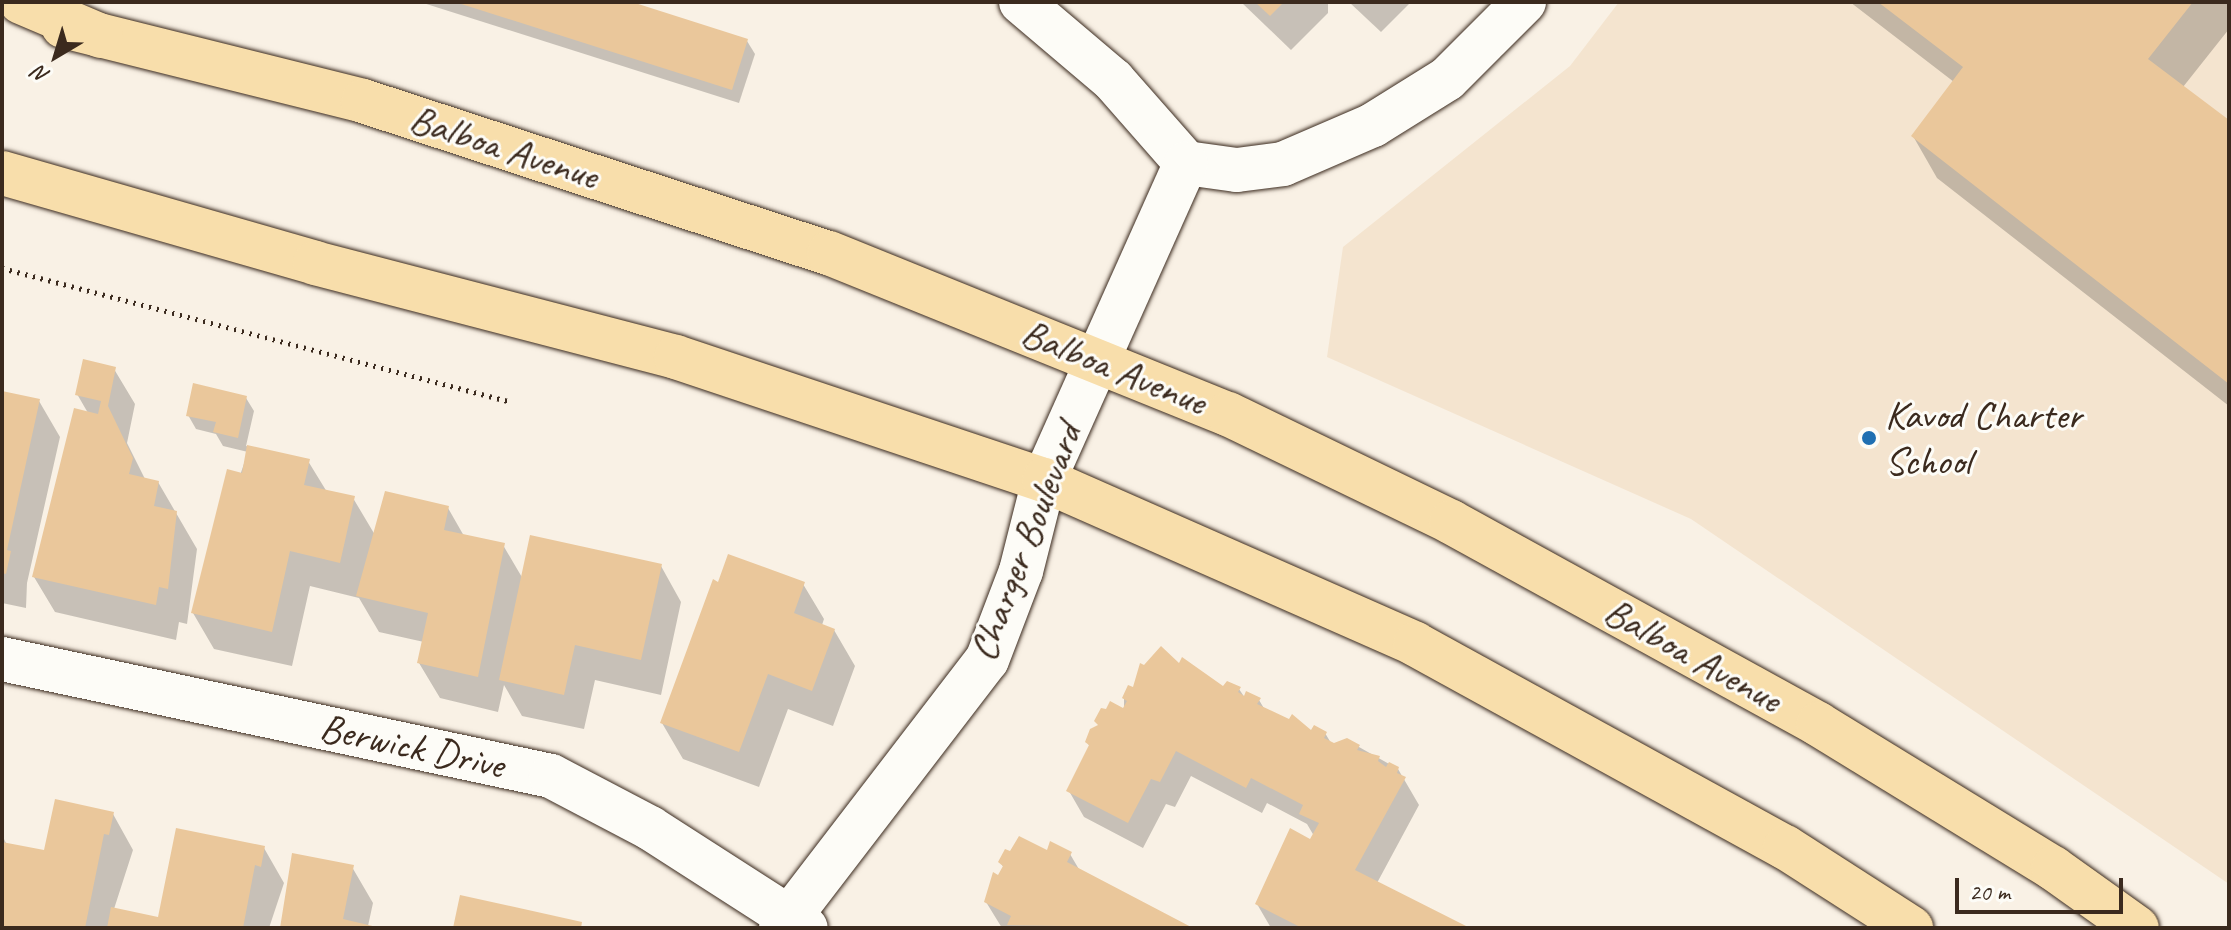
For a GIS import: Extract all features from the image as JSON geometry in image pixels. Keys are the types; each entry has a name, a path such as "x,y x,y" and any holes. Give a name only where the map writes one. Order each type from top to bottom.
{"main road":[{"path":"21,2 101,36"},
{"name":"Balboa Avenue","path":"2,11 363,101 829,253 1228,414 1451,522 1831,732 2053,868 2137,928"},
{"path":"2,173 315,263 676,357 1044,480 1415,644 1785,847 1911,928"}],"street":[{"path":"1021,2 1145,111 1186,163 1237,170 1283,164 1373,125 1447,79 1524,2"},
{"name":"Charger Boulevard","path":"792,925 987,660 1021,571 1044,480 1186,163"},
{"name":"Berwick Drive","path":"2,659 551,776 650,828 792,925"}],"path":[{"path":"2,268 508,401"}],"shaded area":[{"name":"Kavod Charter School","path":"1619,2 2229,2 2229,884 1691,519 1327,357 1343,247 1570,66"}],"building":[{"path":"455,2 632,2 748,39 732,90"},
{"path":"1255,2 1284,2 1270,16"},
{"path":"1878,2 2193,2 2148,59 2229,120 2229,384 1911,136 1963,67"},
{"path":"83,359 116,367 108,406 133,458 129,474 159,481 154,506 177,511 168,589 159,587 156,605 32,577 74,408 98,414 101,401 75,395"},
{"path":"193,383 247,396 238,438 213,432 216,422 186,416"},
{"path":"2,391 40,399 7,550 11,551 6,574 2,573"},
{"path":"247,445 310,459 304,485 355,496 340,563 290,551 272,632 191,613 227,469 242,473"},
{"path":"385,491 449,506 444,530 505,543 478,677 417,663 428,613 356,596"},
{"path":"530,535 662,564 641,660 575,645 564,695 499,680"},
{"path":"728,554 805,582 794,613 835,629 812,691 768,674 739,752 660,723 713,579 718,582"},
{"path":"1161,646 1179,663 1182,657 1223,686 1227,681 1241,687 1238,692 1244,696 1246,691 1261,698 1257,704 1289,719 1292,714 1311,730 1314,725 1327,732 1324,738 1334,743 1347,738 1360,745 1357,750 1380,756 1378,761 1386,767 1389,762 1399,767 1397,773 1406,777 1355,870 1470,928 1302,928 1255,904 1290,828 1310,839 1319,823 1299,814 1303,805 1251,778 1246,788 1176,751 1160,782 1151,779 1128,823 1066,791 1089,745 1085,742 1090,729 1098,725 1094,721 1101,708 1106,709 1110,701 1123,708 1127,701 1122,698 1128,685 1133,687 1140,663 1144,665"},
{"path":"55,799 114,812 109,835 104,834 85,928 2,926 2,842 44,850"},
{"path":"176,828 265,846 261,867 255,865 243,928 107,928 111,907 158,917"},
{"path":"1019,836 1047,850 1050,841 1072,852 1067,862 1193,928 1007,925 1011,916 984,902 993,872 998,875 1003,866 998,862 1005,849 1010,851"},
{"path":"292,853 354,865 343,919 381,928 280,928"},
{"path":"460,895 582,922 581,928 453,928"}],"place":[{"name":"Kavod Charter School","path":"1869,438"}]}
